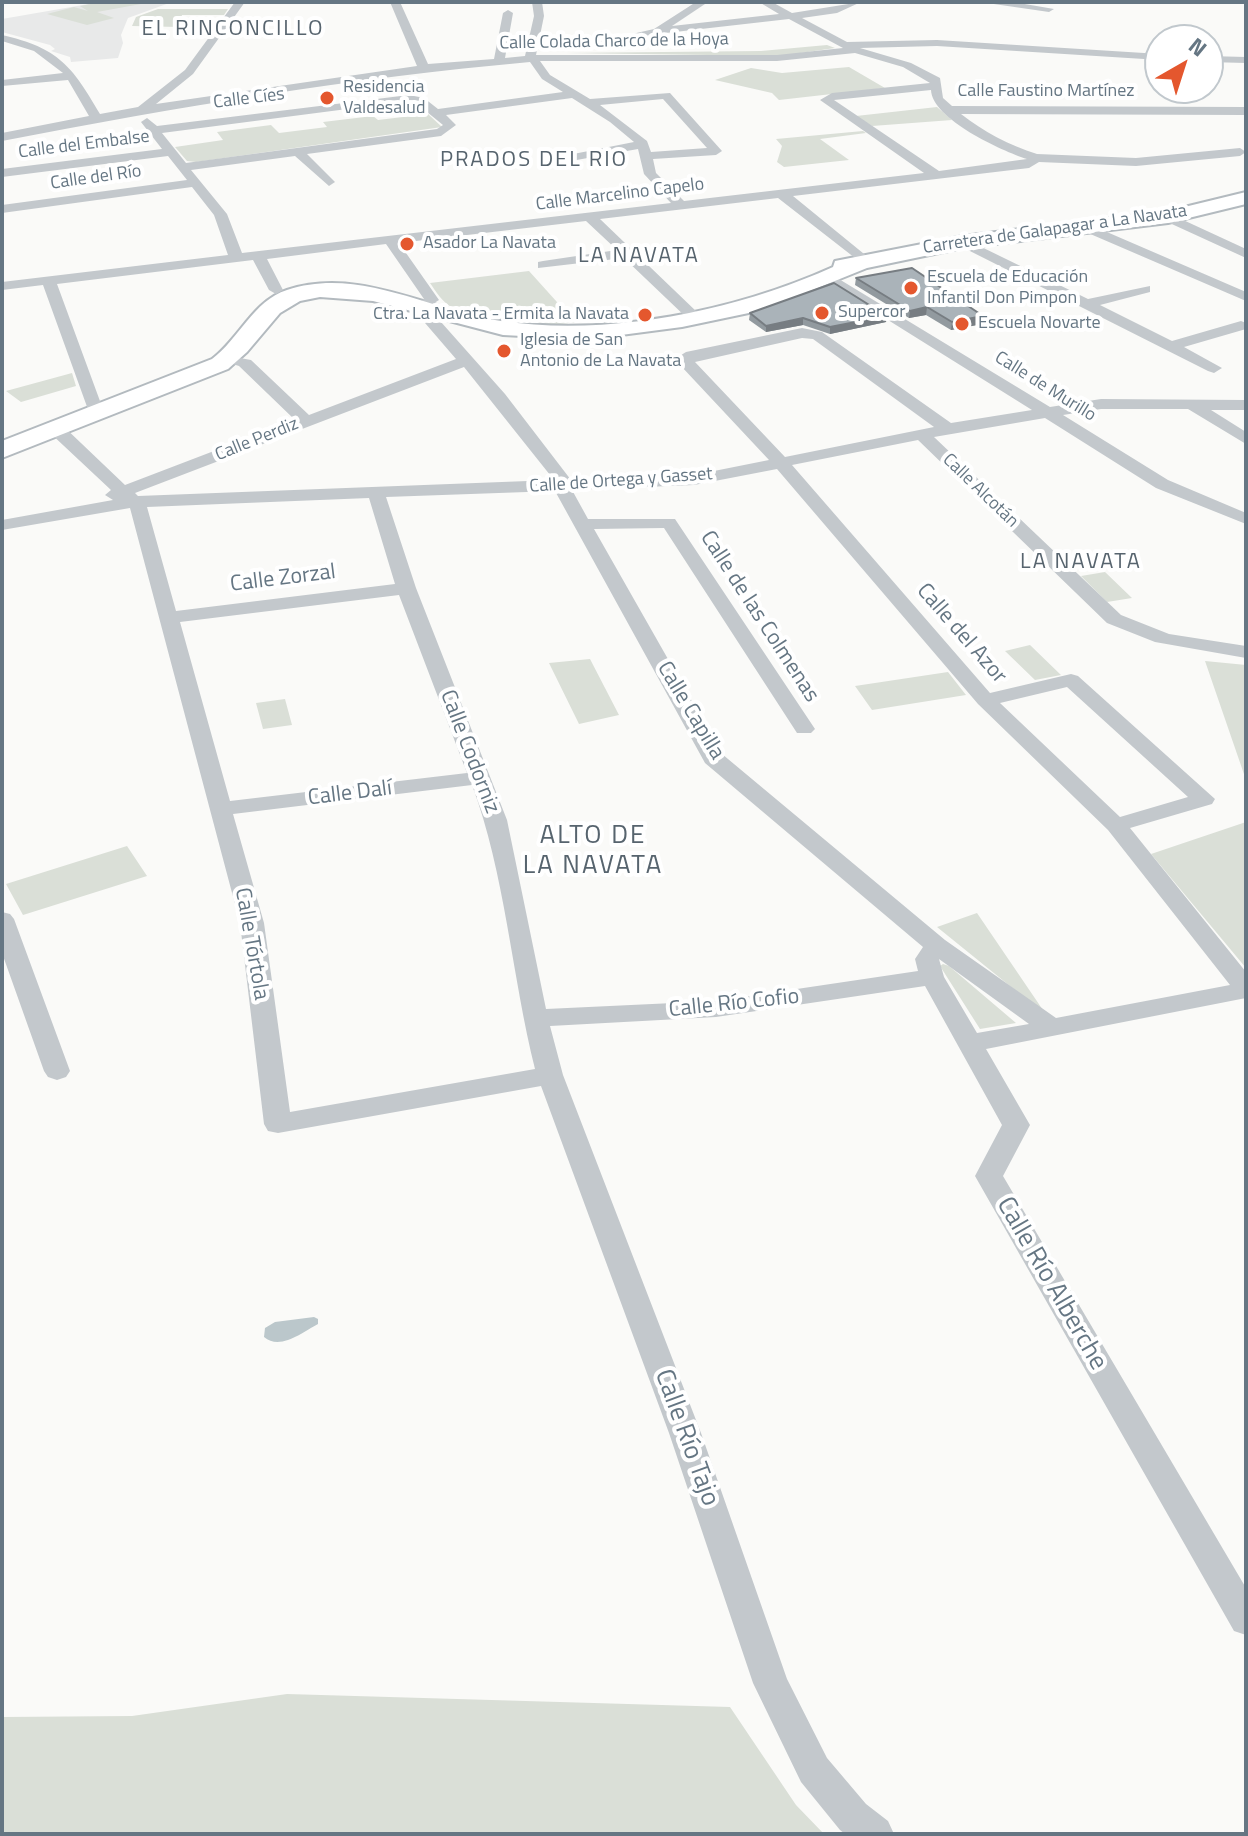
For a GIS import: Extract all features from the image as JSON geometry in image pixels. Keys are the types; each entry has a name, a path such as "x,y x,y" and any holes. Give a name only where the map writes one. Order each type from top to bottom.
{"main road":[{"name":"Carretera de Galapagar a La Navata","path":"728,311 845,268 963,242 1168,217 1244,199"},
{"name":"Carretera de Galapagar a La Navata","path":"6,443 201,373 229,358 248,340 271,307 294,295 350,291 503,328 601,328 728,311 845,268"}],"street":[{"path":"237,259 220,214 139,111 189,72 240,2"},
{"path":"395,2 424,68"},
{"path":"537,2 539,16 530,55 546,77 589,103 645,150 650,174 682,206"},
{"path":"657,31 703,2"},
{"path":"764,2 849,48 915,68 936,80 937,99 966,125 1016,152 1036,158"},
{"path":"552,57 580,47 657,31 833,11 856,2"},
{"path":"985,2 1049,9"},
{"path":"499,60 508,13"},
{"path":"2,38 34,46 64,62 96,118"},
{"name":"Calle Colada Charco de la Hoya","path":"2,137 96,118 337,80 533,57 777,58 849,48 937,43 1144,56"},
{"path":"2,51 56,58"},
{"path":"1224,59 1246,60"},
{"path":"2,83 72,76"},
{"path":"337,80 365,102"},
{"path":"936,86 832,96 826,100 936,175"},
{"path":"437,113 575,94"},
{"path":"547,163 645,150 716,151 666,95 589,103"},
{"name":"Calle Cíes","path":"154,130 409,98 420,100 437,113"},
{"name":"Calle Faustino Martínez","path":"948,110 1188,107 1246,111"},
{"path":"183,167 449,129 450,125 437,113"},
{"path":"1243,133 1243,155"},
{"name":"Calle del Embalse","path":"2,173 170,152"},
{"path":"298,152 329,182"},
{"name":"Calle Marcelino Capelo","path":"2,286 1029,164 1036,158 1136,162 1243,155"},
{"name":"Calle del Río","path":"2,209 195,183"},
{"name":"Calle de Murillo","path":"782,194 845,268 1050,412 1162,484 1246,519"},
{"path":"590,217 693,316"},
{"path":"1168,217 1246,254"},
{"path":"369,223 432,300 431,311"},
{"path":"1086,227 1246,297"},
{"path":"963,242 1214,368"},
{"path":"543,265 628,253"},
{"path":"258,256 276,290"},
{"path":"49,281 96,412"},
{"path":"1086,304 1145,289"},
{"name":"Calle Capilla","path":"431,311 433,323 467,360 564,482 561,486 713,758 936,945 1051,1027"},
{"path":"1171,346 1241,326"},
{"name":"Calle del Azor","path":"948,429 817,335 802,333 686,357 687,363 781,463 985,700 1116,825 1246,989"},
{"path":"229,358 245,363 306,421"},
{"name":"Calle Perdiz","path":"2,525 46,518 128,497 306,421 467,360"},
{"name":"Calle de Ortega y Gasset","path":"128,497 376,493 694,480 921,434 1101,404 1246,405"},
{"path":"1192,405 1246,439"},
{"path":"54,427 128,497"},
{"name":"Calle Alcotán","path":"921,434 1114,619 1146,635 1182,645 1246,652"},
{"name":"Calle Codorniz","path":"376,493 406,588 496,820 535,1018"},
{"name":"Calle Tórtola","path":"128,497 138,506 252,923 278,1124 550,1075"},
{"name":"Calle de las Colmenas","path":"583,524 669,523 804,729"},
{"name":"Calle Zorzal","path":"167,618 406,588"},
{"path":"985,700 1071,680 1204,799 1116,825"},
{"name":"Calle Dalí","path":"220,809 479,778"},
{"path":"2,919 7,949 57,1071"},
{"path":"932,977 927,959 936,945"},
{"name":"Calle Río Cofio","path":"535,1018 716,1009 932,977"},
{"name":"Calle Río Alberche","path":"932,977 1016,1125 989,1176 1246,1620"},
{"path":"972,1043 1246,989"},
{"name":"Calle Río Tajo","path":"535,1018 550,1075 685,1433 771,1683 814,1770 853,1817 875,1834"}],"shaded area":[{"path":"100,2 172,2 128,18 121,35 123,43 118,58 71,62 70,57 51,51 55,49 50,45 2,32 2,19"},
{"path":"101,2 152,2 97,12 114,18 87,25 47,14 74,7 88,11 80,6"},
{"path":"158,9 228,9 224,15 182,15 179,27 132,26 136,17"},
{"path":"827,45 835,48 780,56 565,53 761,51"},
{"path":"849,67 885,88 779,100 772,93 715,80 751,68 782,73"},
{"path":"937,107 952,120 872,126 856,116"},
{"path":"428,114 442,127 196,162 187,161 175,147 223,140 217,132 271,125 279,133 327,127 323,122"},
{"path":"866,133 820,139 849,160 784,167 777,162 782,146 776,139"},
{"path":"529,271 575,322 529,325 477,318 448,305 430,283"},
{"path":"72,373 76,386 21,402 6,391"},
{"path":"1105,572 1132,598 1107,602 1081,576"},
{"path":"1030,645 1061,675 1035,680 1005,651"},
{"path":"590,659 619,715 579,724 549,663"},
{"path":"1205,661 1246,665 1246,780"},
{"path":"948,672 966,695 872,710 855,686"},
{"path":"285,699 292,725 263,729 256,703"},
{"path":"1246,822 1246,968 1151,854"},
{"path":"127,846 147,876 23,915 6,884"},
{"path":"977,913 1047,1016 937,927"},
{"path":"943,964 1016,1023 980,1029 940,966"},
{"path":"318,1319 318,1324 291,1339 277,1342 264,1337 265,1328 275,1322"},
{"path":"287,1694 730,1707 796,1805 824,1834 2,1834 2,1717 132,1716"}],"building":[{"path":"912,268 983,316 952,322 927,307 910,311 856,278"},
{"name":"Supercor","path":"834,283 887,316 830,327 803,318 766,326 750,313"}],"place":[{"name":"Residencia Valdesalud","path":"327,98"},
{"name":"Asador La Navata","path":"407,244"},
{"name":"Escuela de Educación Infantil Don Pimpon","path":"911,288"},
{"name":"Supercor","path":"822,313"},
{"name":"Ctra. La Navata - Ermita la Navata","path":"645,315"},
{"name":"Escuela Novarte","path":"962,324"},
{"name":"Iglesia de San Antonio de La Navata","path":"504,351"}],"district":[{"name":"EL RINCONCILLO","path":"233,30"},
{"name":"PRADOS DEL RIO","path":"534,161"},
{"name":"LA NAVATA","path":"639,257"},
{"name":"LA NAVATA","path":"1081,563"},
{"name":"ALTO DE LA NAVATA","path":"593,852"}]}
